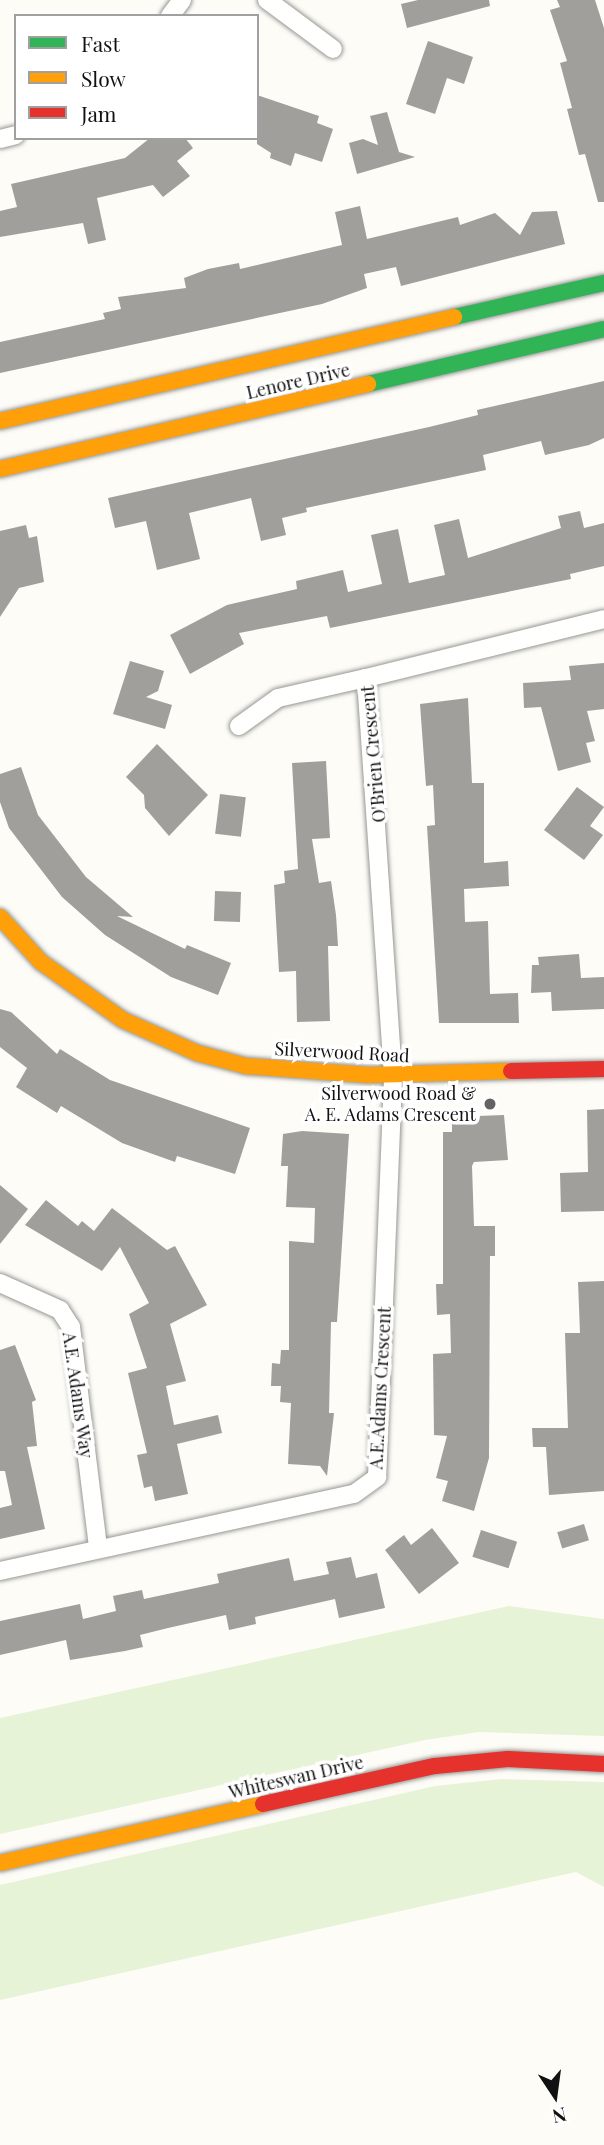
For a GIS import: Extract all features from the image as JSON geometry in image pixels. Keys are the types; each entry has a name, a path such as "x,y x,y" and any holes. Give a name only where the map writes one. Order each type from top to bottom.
{"street":[{"path":"267,0 333,49"},
{"name":"Lenore Drive","path":"0,421 604,283"},
{"name":"Lenore Drive","path":"0,469 604,329"},
{"name":"O'Brien Crescent","path":"393,1075 366,677 604,619"},
{"path":"239,726 278,698 366,677"},
{"name":"Silverwood Road","path":"0,917 41,962 82,995 122,1020 197,1053 295,1072 393,1075 604,1069"},
{"name":"A.E.Adams Crescent","path":"0,1571 354,1494 377,1477 393,1075"},
{"name":"A.E. Adams Way","path":"0,1283 60,1311 71,1327 98,1548"},
{"name":"Whiteswan Drive","path":"0,1863 435,1766 508,1759 604,1764"}],"green space":[{"path":"509,1606 604,1619 604,1736 479,1732 425,1740 0,1834 0,1718"},
{"path":"502,1779 604,1782 604,1887 576,1872 0,2000 0,1885 435,1786"}],"building":[{"path":"418,0 489,0 490,6 407,28 401,4"},
{"path":"557,0 595,0 604,28 604,202 598,202 585,154 579,155 567,109 572,108 560,63 567,61 550,10 560,7"},
{"path":"428,41 473,57 464,84 447,78 435,114 406,104"},
{"path":"259,96 319,116 317,123 333,129 322,162 295,153 291,166 270,158 271,153 257,144"},
{"path":"387,112 399,152 415,157 357,174 349,143 363,139 378,145 370,116"},
{"path":"148,140 187,140 193,148 177,161 190,176 163,197 153,185 97,198 106,240 88,244 83,223 0,237 0,211 17,207 11,184 125,158"},
{"path":"360,206 367,239 458,217 460,225 495,213 520,235 532,212 557,211 565,244 401,286 396,267 364,274 367,288 322,304 0,373 0,342 105,319 103,313 121,309 118,297 186,288 184,278 208,269 239,263 240,269 342,245 335,212"},
{"path":"604,381 604,438 589,445 545,455 541,441 483,455 486,470 306,508 307,512 282,518 286,535 261,541 251,498 189,513 200,559 157,570 146,521 115,528 108,498 429,427 478,415 477,410"},
{"path":"580,511 584,528 604,523 604,566 570,574 571,579 330,628 327,616 239,633 244,644 190,674 170,635 227,605 297,589 296,581 343,570 348,592 382,584 371,535 398,529 409,583 445,575 434,525 459,519 468,558 561,528 558,516"},
{"path":"26,525 29,538 37,536 44,582 19,588 0,617 0,531"},
{"path":"130,661 164,671 158,691 146,697 172,705 165,729 113,714"},
{"path":"604,663 604,709 587,711 595,741 586,743 591,762 558,771 541,707 524,708 523,683 571,680 569,666"},
{"path":"468,698 472,783 484,783 484,863 508,861 509,886 464,889 465,922 488,921 490,994 518,993 519,1023 439,1023 427,826 435,825 433,785 426,786 420,704"},
{"path":"157,744 208,795 169,836 145,808 144,795 126,777"},
{"path":"326,761 330,838 312,839 319,883 331,881 336,915 338,946 328,946 330,1021 297,1022 296,971 279,972 274,885 285,883 284,871 298,869 292,763"},
{"path":"21,767 38,815 86,877 133,917 117,916 185,949 187,945 231,963 218,995 171,977 105,935 62,897 9,828 0,802 0,774"},
{"path":"577,787 604,807 590,826 603,835 584,860 544,830"},
{"path":"220,794 246,797 241,837 215,834"},
{"path":"215,891 241,892 240,922 214,921"},
{"path":"579,954 581,978 604,977 604,1009 552,1011 551,992 531,993 532,965 539,965 538,957"},
{"path":"0,1009 11,1012 57,1054 60,1049 110,1080 250,1128 235,1174 177,1156 175,1162 122,1143 61,1106 57,1113 16,1087 27,1068 0,1047"},
{"path":"604,1109 604,1211 561,1212 560,1173 588,1172 587,1110"},
{"path":"504,1115 508,1160 474,1162 472,1166 474,1226 495,1226 495,1256 490,1256 489,1458 474,1511 442,1501 448,1481 436,1478 447,1436 434,1435 433,1354 451,1353 450,1314 437,1315 436,1284 443,1284 443,1132 452,1132 452,1117"},
{"path":"302,1131 349,1134 337,1322 331,1322 329,1413 334,1413 327,1476 320,1466 288,1464 291,1403 280,1402 281,1386 271,1386 272,1363 280,1364 281,1350 289,1350 289,1241 314,1243 315,1208 286,1207 288,1166 281,1166 283,1134"},
{"path":"0,1185 28,1209 0,1244"},
{"path":"46,1200 78,1226 82,1221 94,1231 112,1208 167,1250 175,1246 207,1305 170,1324 186,1381 166,1386 174,1425 218,1415 222,1433 177,1444 188,1494 155,1501 152,1486 144,1488 137,1455 147,1453 128,1373 147,1368 129,1314 149,1303 120,1247 102,1271 25,1225"},
{"path":"604,1281 604,1491 549,1495 546,1447 533,1447 532,1428 568,1428 565,1333 580,1333 578,1282"},
{"path":"15,1345 36,1400 32,1402 37,1446 27,1447 45,1529 0,1539 0,1508 12,1505 5,1471 0,1471 0,1350"},
{"path":"584,1524 589,1540 562,1548 557,1532"},
{"path":"432,1528 459,1563 419,1594 385,1550 404,1535 411,1545"},
{"path":"481,1530 517,1542 508,1568 472,1557"},
{"path":"351,1557 356,1578 377,1573 385,1608 339,1618 335,1599 255,1617 256,1624 229,1630 226,1615 168,1628 140,1635 143,1647 125,1651 70,1660 66,1640 0,1655 0,1621 80,1604 83,1619 116,1611 113,1596 142,1590 144,1599 219,1583 217,1574 289,1558 294,1581 329,1574 326,1562"}],"traffic: fast":[{"path":"454,317 604,283"},
{"path":"368,384 604,329"}],"traffic: slow":[{"path":"0,421 454,317"},
{"path":"0,469 368,384"},
{"path":"0,917 41,962 123,1020 197,1053 246,1066 369,1075 511,1071"},
{"path":"0,1863 263,1804"}],"traffic: jam":[{"path":"511,1071 604,1069"},
{"path":"263,1804 435,1766 508,1759 604,1764"}],"place":[{"name":"Silverwood Road & A. E. Adams Crescent","path":"490,1104"}]}
